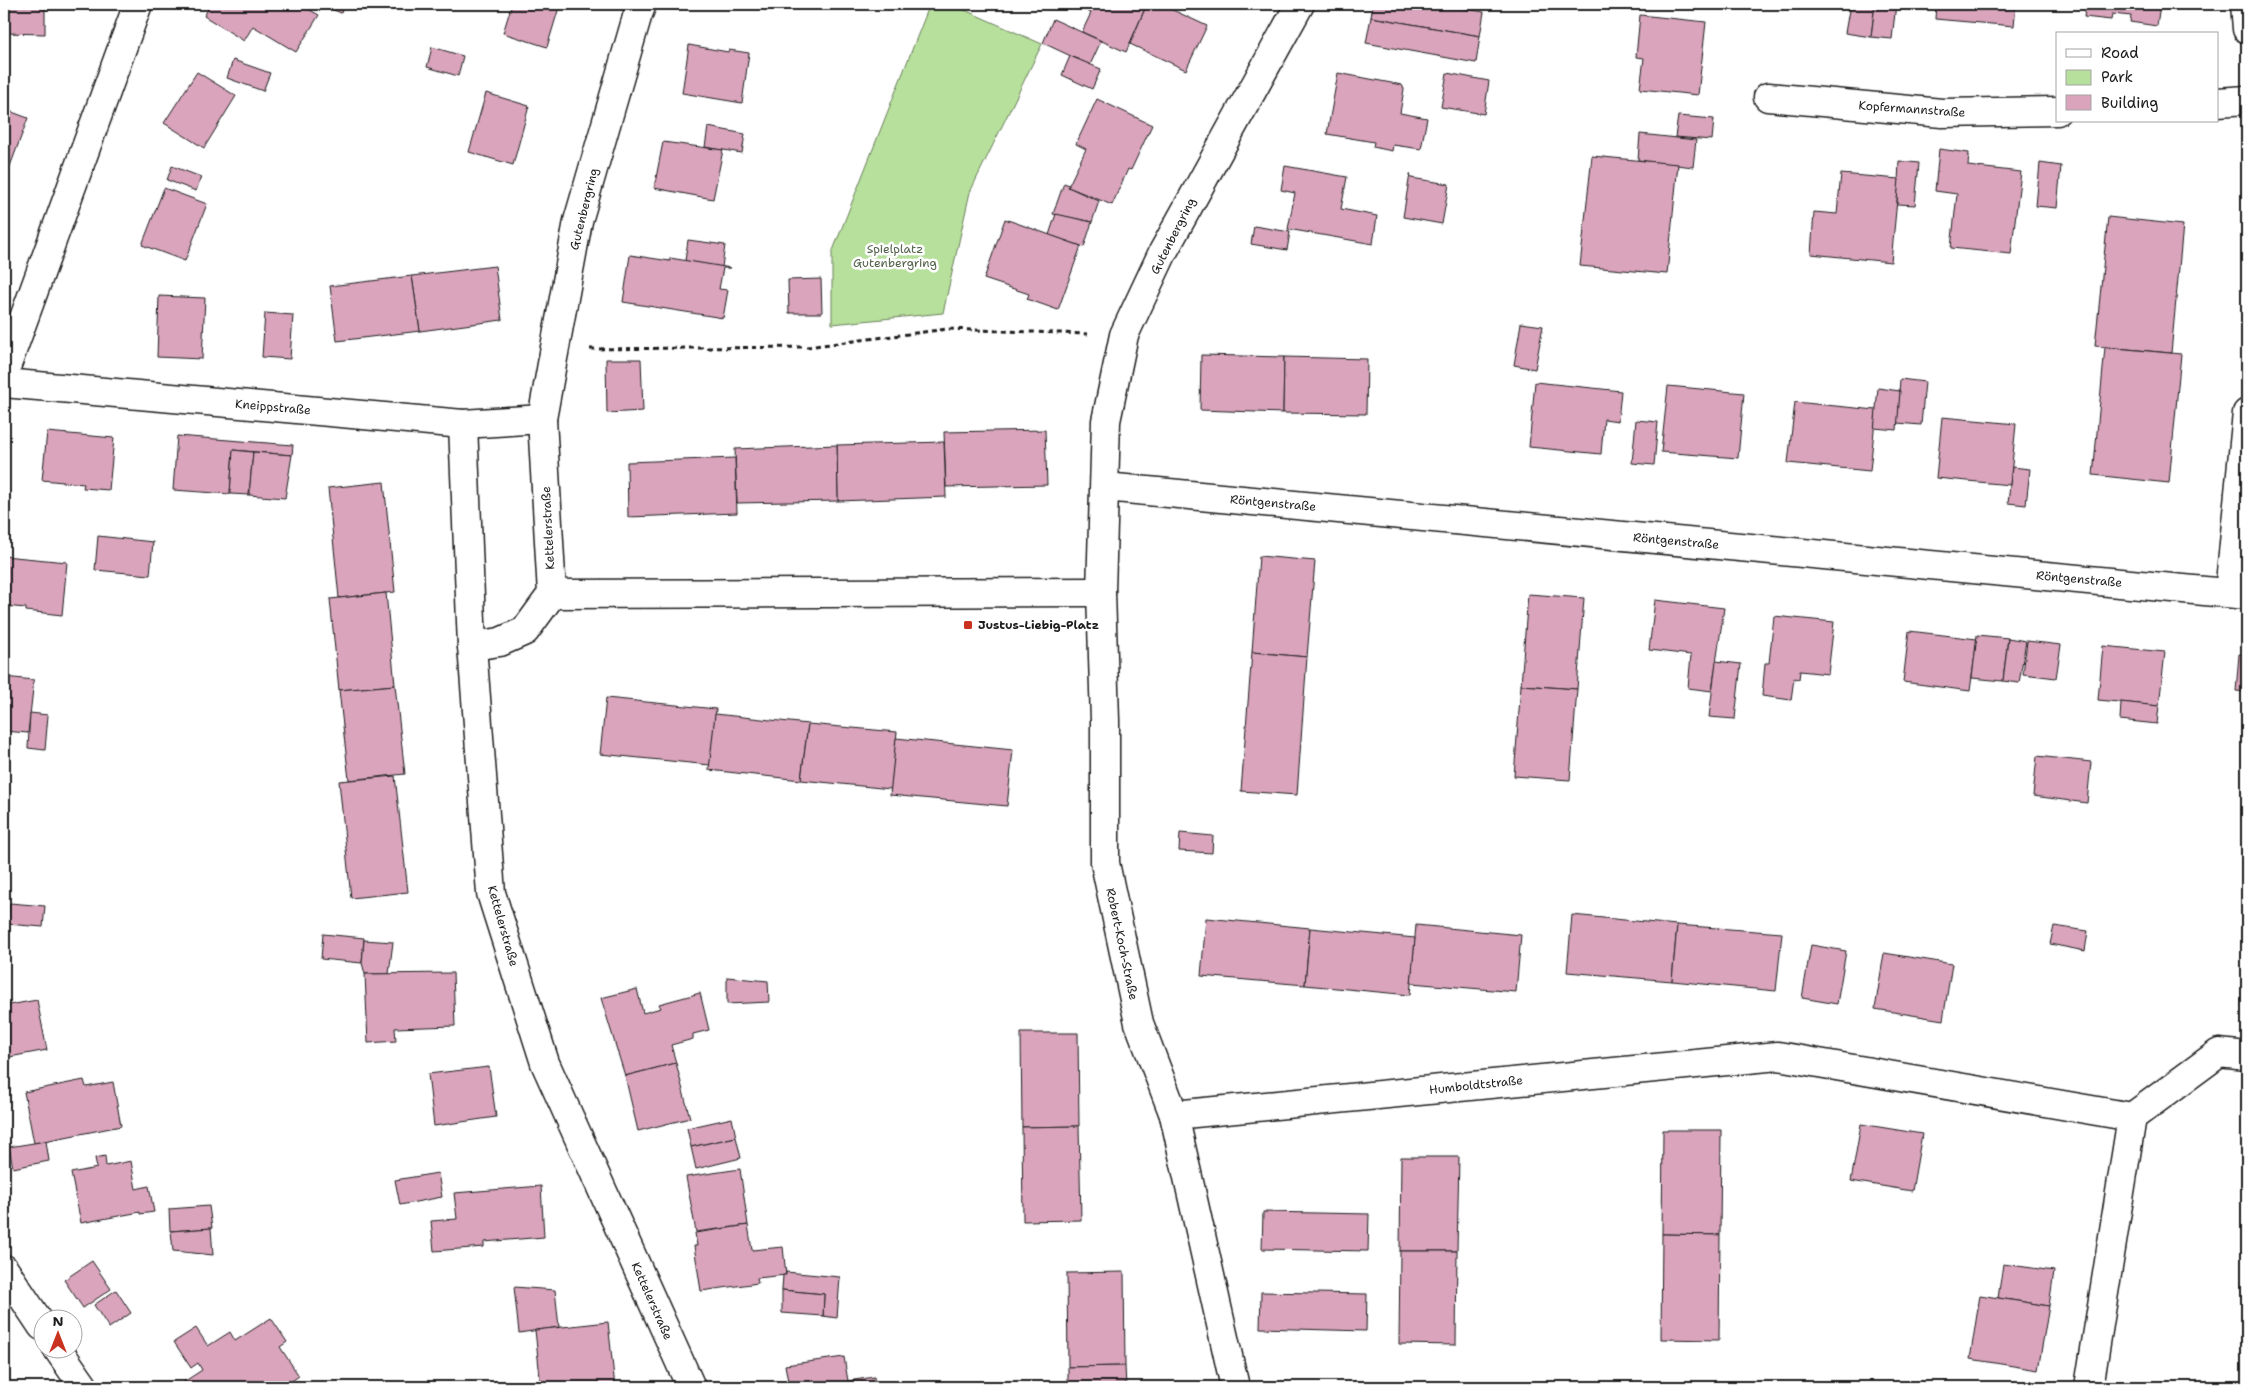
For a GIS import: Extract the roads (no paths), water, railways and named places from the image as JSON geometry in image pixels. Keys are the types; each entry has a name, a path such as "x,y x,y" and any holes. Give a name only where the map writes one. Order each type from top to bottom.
{"street":[{"path":"4,373 138,4"},
{"name":"Gutenbergring","path":"542,419 578,221 642,4"},
{"name":"Gutenbergring","path":"1105,487 1106,421 1124,335 1163,252 1300,4"},
{"path":"2245,4 2247,29"},
{"name":"Kopfermannstraße","path":"1768,97 1942,113 2056,112"},
{"path":"2218,102 2247,100"},
{"name":"Kneippstraße","path":"4,383 463,424 542,419"},
{"path":"2238,594 2247,413"},
{"name":"Kettelerstraße","path":"542,419 552,594"},
{"name":"Kettelerstraße","path":"463,424 472,646 491,893 545,1063 691,1387"},
{"name":"Robert-Koch-Straße","path":"1105,487 1101,592 1105,721 1105,863 1139,1023 1174,1115 1236,1387"},
{"name":"Röntgenstraße","path":"1105,487 2238,594"},
{"path":"472,646 500,642 525,631 552,594 1101,592"},
{"path":"2089,1387 2132,1117 2219,1053 2247,1056"},
{"name":"Humboldtstraße","path":"1174,1115 1778,1056 2132,1117"},
{"path":"4,1269 32,1311"},
{"path":"65,1358 84,1387"}],"place":[{"name":"Justus-Liebig-Platz","path":"968,625"}],"park label":[{"name":"Spielplatz Gutenbergring","path":"895,256"}]}
